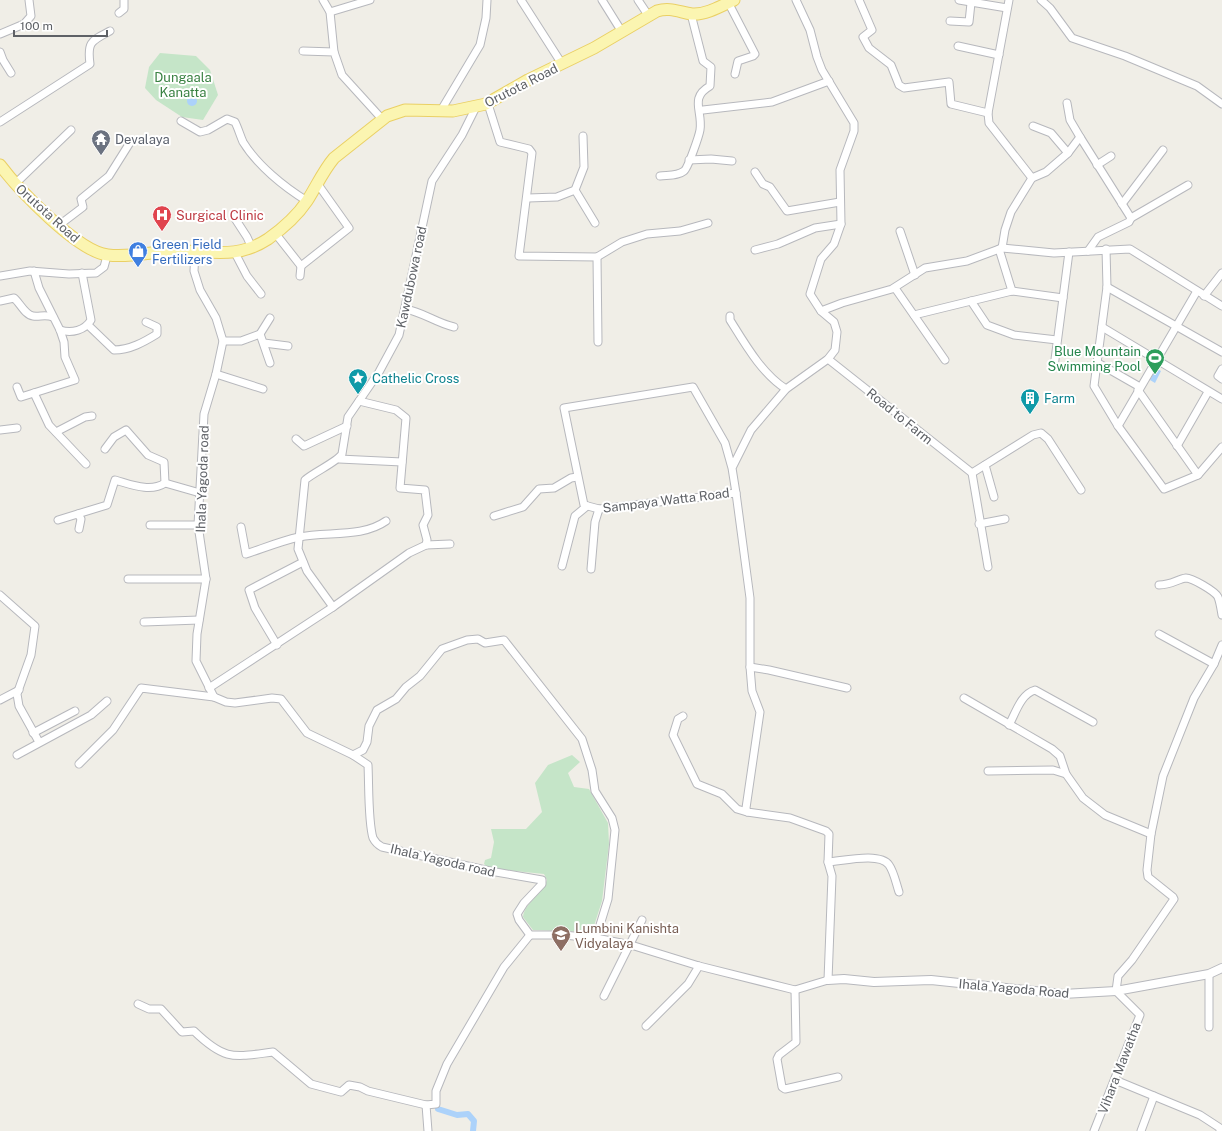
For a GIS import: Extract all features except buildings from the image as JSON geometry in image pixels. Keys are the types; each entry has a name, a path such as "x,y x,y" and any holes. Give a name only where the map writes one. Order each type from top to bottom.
{"main road":[{"name":"Orutota Road","path":"0,165 15,184 58,226 80,242 106,256 176,251 235,253 252,248 288,223 307,201 334,158 382,119 396,112 405,110 440,112 488,104 622,32 648,15 666,8 691,14 701,13 731,1"}],"street":[{"path":"0,34 24,24 32,16 29,0"},
{"path":"120,13 124,9 124,0"},
{"path":"323,0 330,12 334,52 342,75 382,119"},
{"path":"440,112 480,44 485,24 487,0"},
{"path":"521,0 562,64"},
{"path":"602,0 622,32"},
{"path":"638,0 648,15"},
{"path":"796,0 810,30 817,57 829,81 854,123 854,131 840,170 841,224 834,244 821,258 810,294 822,311 834,322 837,332 835,350 828,359"},
{"path":"859,0 872,30 863,37 869,48 891,65 899,85 904,88 949,82 951,104 988,113"},
{"path":"959,0 1007,8"},
{"path":"1009,0 1000,55 988,113 990,123 1032,178"},
{"path":"1041,0 1050,8 1072,38 1125,56 1197,86 1222,104"},
{"path":"330,12 366,1"},
{"path":"731,1 755,54 754,56 738,61 735,74"},
{"path":"950,20 969,22 971,3"},
{"path":"660,176 677,174 687,168 700,130 698,99 702,90 710,86 711,67 700,64 691,14"},
{"path":"0,122 90,64 88,48 93,40 110,31"},
{"path":"958,46 1000,55"},
{"path":"303,51 334,52"},
{"path":"0,52 11,73"},
{"path":"704,110 772,102 829,81"},
{"path":"1067,103 1070,120 1131,218"},
{"path":"488,104 500,142 529,149 532,153 528,198 519,256 597,257 622,242 647,234 680,231 708,223"},
{"name":"Kawdubowa road","path":"339,458 342,454 348,417 379,372 399,335 432,181 462,135 476,107"},
{"path":"181,121 200,132 208,130 227,119 235,122 244,142 252,154 282,182 307,201"},
{"path":"1033,126 1051,133 1068,153"},
{"path":"15,184 71,130"},
{"path":"528,198 556,197 575,190 584,166 583,136"},
{"path":"1012,291 1000,248 1011,212 1032,178 1046,172 1068,153 1080,137"},
{"path":"58,226 83,206 81,199 109,176 131,141"},
{"path":"1122,204 1163,150"},
{"path":"1097,165 1111,156"},
{"path":"689,160 711,159 732,161"},
{"path":"755,172 763,184 770,187 788,211 840,202"},
{"path":"301,266 349,228 317,183"},
{"path":"1088,251 1098,238 1128,222 1131,218 1188,185"},
{"path":"575,190 595,223"},
{"path":"234,218 247,237 252,248"},
{"path":"755,250 778,244 814,228 841,224"},
{"path":"900,231 915,275"},
{"path":"275,233 301,266 300,276"},
{"path":"822,311 842,303 895,288 925,268 967,261 1000,248 1054,253 1106,249 1130,249 1197,292 1222,306"},
{"path":"1106,249 1107,287 1094,386 1118,426 1164,488 1198,475 1222,447"},
{"name":"Ihala Yagoda road","path":"195,251 194,270 200,290 216,318 223,341 216,374 204,414 198,525 206,579 197,634 196,661 209,688 214,697 226,702 235,703 272,698 280,699 307,733 353,755 368,765 373,839 382,847 490,871 542,880 542,884 524,903 517,914 519,920 530,935"},
{"path":"1054,367 1069,252"},
{"path":"235,253 248,276 261,294"},
{"path":"0,276 34,271 82,274 99,272 104,267 106,256"},
{"path":"597,257 598,342"},
{"path":"17,388 22,397 74,380 65,357 64,342 60,330 39,288 34,271"},
{"path":"1204,296 1222,273"},
{"path":"60,330 66,332 79,330 88,325 91,320 82,274"},
{"path":"1107,287 1222,352"},
{"path":"895,288 945,360"},
{"path":"914,315 1012,291 1063,298"},
{"path":"1118,426 1139,389 1158,360 1176,325 1197,292"},
{"path":"0,301 4,301 12,297 16,299 29,315 33,317 48,315 53,316"},
{"path":"971,301 987,325 1014,335 1057,340"},
{"path":"405,309 419,312 440,324 454,327"},
{"path":"730,316 730,320 748,349 777,383 786,389"},
{"path":"223,341 242,341 260,334 270,318"},
{"path":"88,325 114,350 121,350 140,344 157,334 157,327 146,322"},
{"path":"1102,327 1222,400"},
{"path":"260,334 270,363"},
{"path":"264,343 288,346"},
{"name":"Sampaya Watta Road","path":"732,468 751,430 786,389 828,359"},
{"name":"Road to Farm","path":"828,359 972,473"},
{"path":"1098,363 1139,389 1198,475"},
{"path":"1222,369 1218,376 1222,379"},
{"path":"216,374 263,389"},
{"name":"Sampaya Watta Road","path":"693,387 725,443 732,468 736,493 599,509 587,506 584,504 577,477 564,408 693,387"},
{"path":"1178,446 1208,392"},
{"path":"34,393 50,425 86,464"},
{"path":"359,401 396,410 406,418 400,488 425,490 428,515 424,525 427,540 426,545"},
{"path":"56,432 85,417 92,416"},
{"path":"296,439 304,446 347,426"},
{"path":"0,430 17,428"},
{"path":"105,449 114,437 126,430 148,455 164,462 165,483"},
{"path":"988,568 972,473 1033,435 1041,433 1048,439 1081,490"},
{"path":"333,607 307,571 298,549 305,480 316,471 339,458 402,462"},
{"path":"985,465 994,497"},
{"path":"494,516 523,507 539,489 554,488 571,478 577,477"},
{"path":"58,520 107,505 115,480 150,488 160,487 165,483"},
{"path":"165,483 200,493"},
{"path":"736,493 750,598 750,667 752,691 760,712 746,808 747,812"},
{"path":"562,566 575,516 587,506"},
{"path":"591,569 595,522 599,509"},
{"path":"78,514 81,519 79,530"},
{"path":"980,524 1005,519"},
{"path":"241,527 246,554 300,537 359,531 378,527 386,521"},
{"path":"150,525 198,525"},
{"path":"209,688 277,645 409,553 426,545 450,544"},
{"path":"277,645 255,608 249,590 304,562"},
{"path":"128,578 206,579"},
{"path":"1159,585 1166,585 1184,578 1190,578 1219,591 1222,615"},
{"path":"0,595 35,626 31,655 18,694 19,706 39,742"},
{"path":"144,622 199,620"},
{"path":"1159,634 1214,664"},
{"path":"353,755 363,750 367,742 369,726 377,710 396,699 406,687 420,676 442,649 467,640 478,639 486,642 504,640 582,739 592,770 596,791 612,818 615,830 608,899 596,938"},
{"path":"1116,991 1118,976 1132,960 1174,899 1148,877 1147,870 1151,834 1163,776 1194,698 1214,664 1222,645"},
{"path":"750,667 847,688"},
{"path":"79,764 113,730 141,688 214,697"},
{"path":"0,700 19,690"},
{"path":"1009,725 1024,697 1028,692 1035,690 1092,722"},
{"path":"964,698 1052,749 1060,756 1066,774 1083,798 1105,815 1151,834"},
{"path":"17,755 39,742 91,716 107,701"},
{"path":"33,733 75,712"},
{"path":"138,1004 149,1009 161,1009 182,1032 194,1031 210,1046 234,1057 273,1052 311,1084 341,1092 349,1086 360,1087 368,1091 426,1105 436,1104 436,1091 448,1064 504,966 530,935 563,935 596,938 631,945 700,966 795,990 828,980 832,876 828,862 829,834 826,831 790,818 747,812 737,809 722,794 697,784 673,735 678,719 683,716"},
{"path":"988,771 1053,770 1066,774"},
{"path":"828,862 870,856 880,858 888,864 899,892"},
{"path":"604,996 631,945 642,920"},
{"path":"646,1026 688,984 700,966"},
{"name":"Ihala Yagoda Road","path":"828,980 844,979 874,982 931,980 1063,994 1116,991 1210,974 1222,968"},
{"path":"1209,1026 1210,974"},
{"path":"795,990 796,1042 779,1055 777,1059 782,1087 785,1089 838,1077"},
{"name":"Vihara Mawatha","path":"1094,1131 1140,1015 1116,991"},
{"path":"1114,1080 1200,1115 1220,1128 1220,1131"},
{"path":"1141,1131 1154,1096"},
{"path":"426,1105 428,1131"}],"green space":[{"name":"Dungaala Kanatta","path":"160,53 196,56 210,70 218,95 203,120 182,117 156,100 145,88 149,67"},
{"path":"572,755 580,762 568,773 574,787 589,789 608,823 609,844 602,901 592,932 533,930 523,917 524,912 545,885 547,880 544,874 488,868 484,864 485,860 491,858 494,842 491,829 526,829 542,812 535,783 548,765"}],"water":[{"path":"190,96 194,96 196,97 196,105 190,106 187,103 187,99"},
{"name":"Blue Mountain Swimming Pool","path":"1156,368 1161,371 1155,383 1150,380"}],"waterway":[{"path":"438,1109 457,1115 468,1114 474,1121 473,1131"}],"place":[{"name":"Devalaya","path":"101,156"},
{"name":"Surgical Clinic","path":"162,232"},
{"name":"Green Field Fertilizers","path":"138,268"},
{"name":"Blue Mountain Swimming Pool","path":"1155,375"},
{"name":"Cathelic Cross","path":"358,395"},
{"name":"Farm","path":"1030,415"},
{"name":"Lumbini Kanishta Vidyalaya","path":"561,952"}]}
